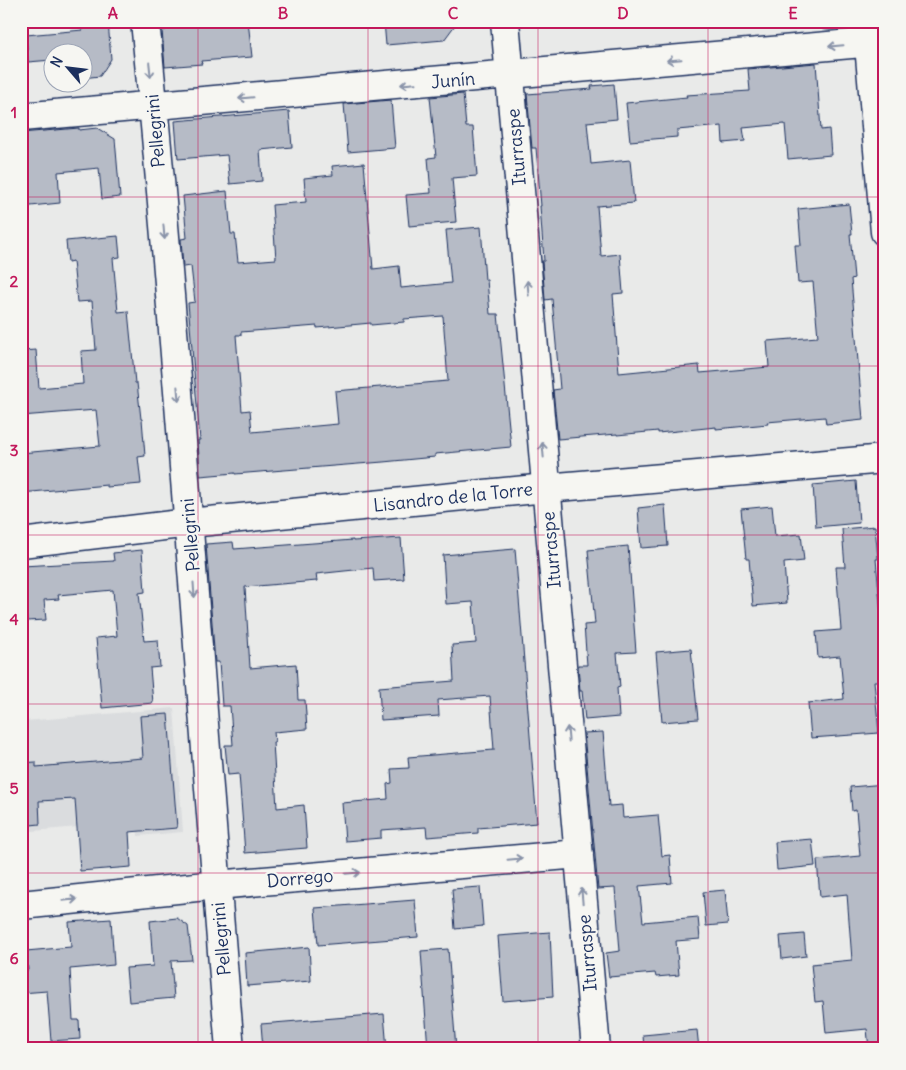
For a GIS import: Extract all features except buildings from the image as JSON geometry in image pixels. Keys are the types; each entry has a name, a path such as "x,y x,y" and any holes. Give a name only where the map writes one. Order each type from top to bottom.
{"street":[{"name":"Pellegrini","path":"145,21 189,523 230,1049"},
{"name":"Iturraspe","path":"506,21 596,1049"},
{"name":"Junín","path":"21,117 510,75 873,35"},
{"path":"873,35 885,232"},
{"name":"Lisandro de la Torre","path":"21,542 189,523 546,488 885,458"},
{"name":"Dorrego","path":"21,906 216,885 579,854"}],"shaded area":[{"path":"174,708 183,832 138,836 137,822 21,832 21,766 29,765 25,721"}]}
